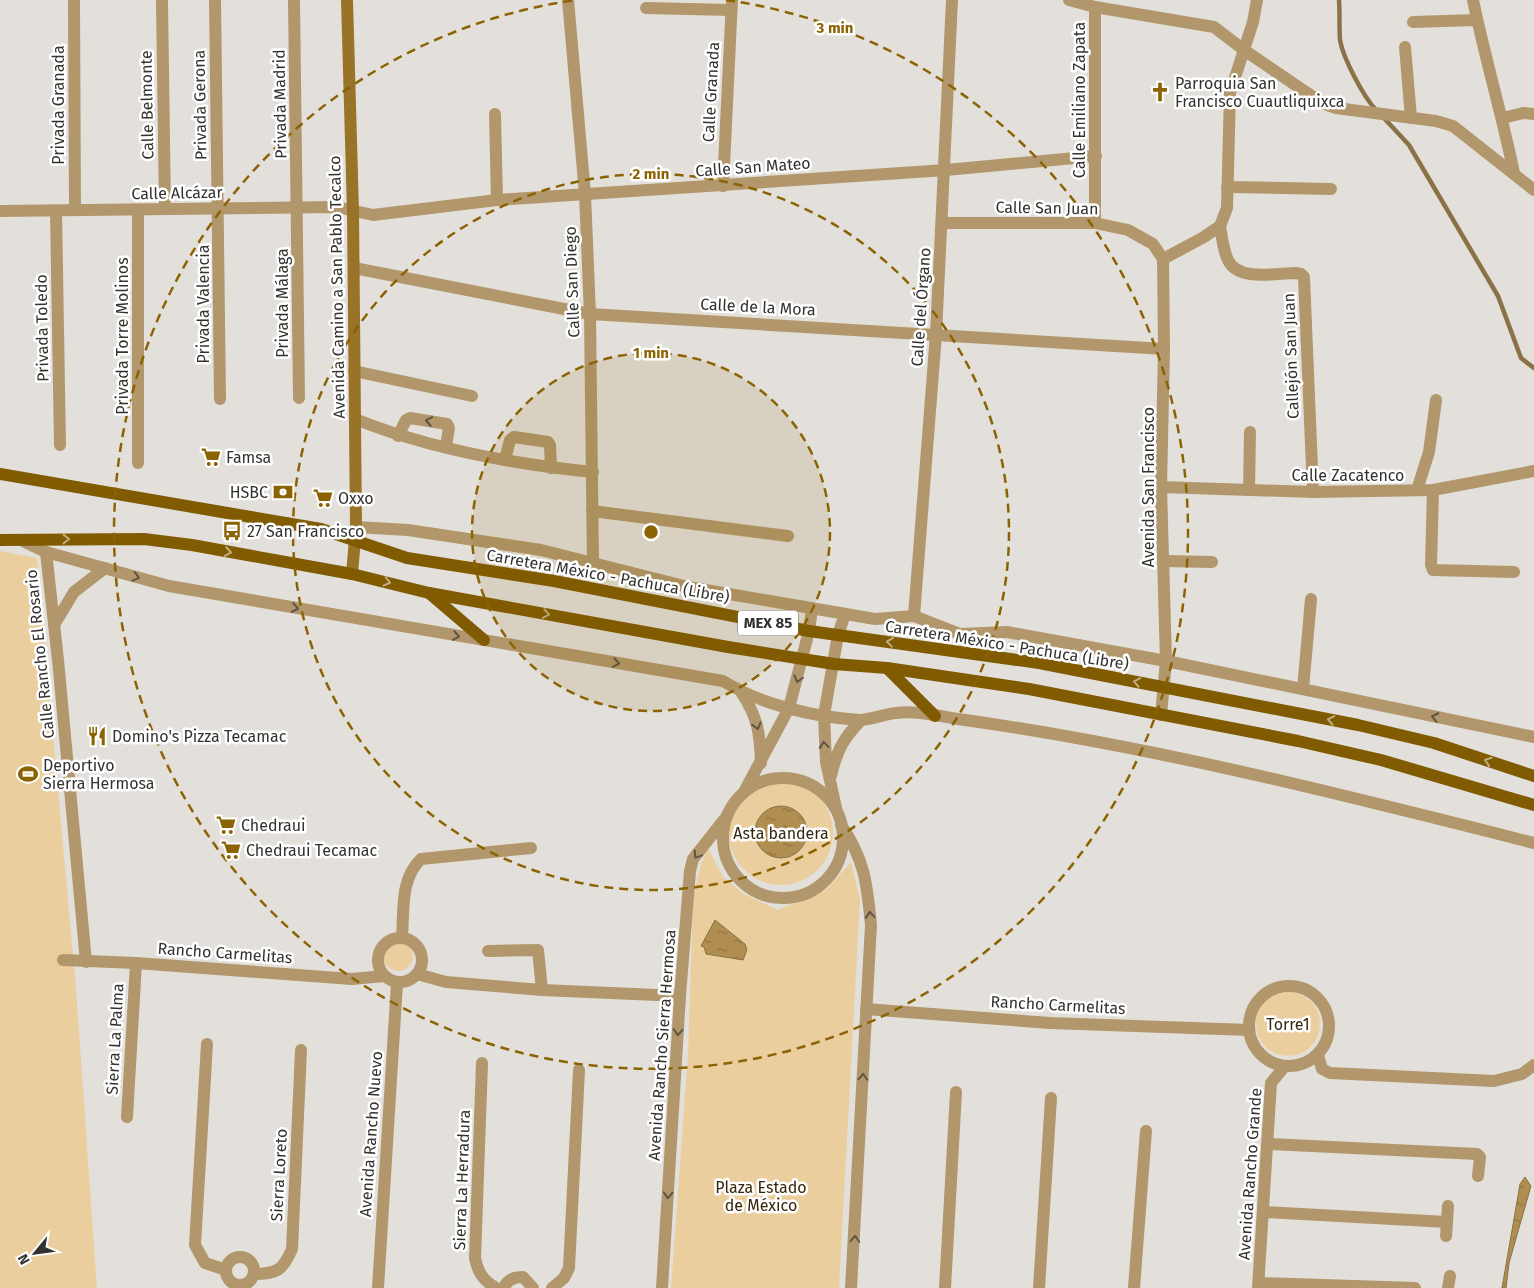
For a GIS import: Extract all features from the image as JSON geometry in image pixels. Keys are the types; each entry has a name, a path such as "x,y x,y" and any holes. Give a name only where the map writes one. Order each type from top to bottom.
{"main road":[{"name":"Avenida Camino a San Pablo Tecalco","path":"347,0 354,268 356,527 352,574"},
{"path":"0,470 21,478"},
{"name":"Carretera México - Pachuca (Libre)","path":"0,474 321,529 407,558 554,581 809,631 957,650 1039,663 1377,729 1434,743 1534,776"},
{"name":"MEX 85","path":"0,540 144,539 192,545 352,574 428,592 728,647 834,664 887,668 1028,689 1381,760 1534,805"},
{"path":"428,592 484,640"},
{"path":"887,668 935,716"}],"street":[{"name":"Privada Granada","path":"74,0 75,210"},
{"name":"Calle Belmonte","path":"162,0 165,209"},
{"name":"Privada Gerona","path":"215,0 218,209"},
{"name":"Privada Madrid","path":"294,0 297,208"},
{"name":"Calle San Diego","path":"568,0 585,194 590,314 593,564"},
{"name":"Calle del Órgano","path":"914,616 936,334 946,170 952,0"},
{"path":"1069,0 1096,7 1214,27 1244,50 1322,103 1336,108 1364,113 1436,121 1453,126 1534,190"},
{"path":"1163,259 1220,226 1227,208 1230,93 1257,0"},
{"path":"1473,0 1486,61 1503,118 1514,174"},
{"path":"646,8 731,5"},
{"name":"Calle Granada","path":"723,186 731,5"},
{"name":"Calle Emiliano Zapata","path":"1095,223 1096,7"},
{"path":"1413,22 1477,20"},
{"path":"1405,47 1411,118"},
{"path":"1503,118 1523,113 1534,114"},
{"path":"495,114 497,200"},
{"name":"Calle San Mateo","path":"353,211 373,215 497,200 946,170 1096,156"},
{"path":"1227,186 1332,190"},
{"name":"Calle Alcázar","path":"0,211 338,207 353,211"},
{"name":"Privada Málaga","path":"297,208 299,398"},
{"name":"Privada Valencia","path":"218,209 220,400"},
{"name":"Privada Toledo","path":"56,210 60,445"},
{"name":"Privada Torre Molinos","path":"138,210 138,463"},
{"name":"Calle San Juan","path":"942,223 1095,223 1128,230 1153,244 1163,259"},
{"name":"Callejón San Juan","path":"1220,226 1228,260 1234,270 1245,274 1296,273 1304,277 1313,492"},
{"name":"Avenida San Francisco","path":"1161,716 1166,661 1165,561 1161,487 1164,349 1163,259"},
{"name":"Calle de la Mora","path":"354,268 590,314 1164,349"},
{"path":"354,371 472,396"},
{"path":"1417,490 1428,452 1436,400"},
{"path":"398,436 406,420 410,418 447,424 449,428 446,446"},
{"path":"355,419 398,436 505,460 550,468 593,472"},
{"path":"1249,490 1250,432"},
{"path":"505,460 510,440 514,437 548,442 550,445 550,468"},
{"name":"Calle Zacatenco","path":"1161,487 1313,492 1433,490 1534,471"},
{"path":"1433,490 1432,570 1514,572"},
{"path":"592,511 788,536"},
{"path":"356,527 408,530 541,550 688,587 875,620 914,616 960,634 1007,632 1166,661 1534,738"},
{"path":"24,541 46,552 169,586 724,681 741,692 789,708 824,715 861,720 898,712 935,716 1167,756 1275,778 1534,843"},
{"name":"Calle Rancho El Rosario","path":"46,552 86,962"},
{"path":"1165,561 1212,562"},
{"path":"54,624 74,592 105,568"},
{"path":"686,607 688,587"},
{"path":"1303,689 1311,599"},
{"path":"812,609 803,658 789,708 761,764 726,816 722,837 726,858 737,877 754,891 774,898 797,896 818,887 834,870 842,848 841,824"},
{"path":"845,614 838,635 824,715 824,739 836,810 841,824 856,847 867,883 871,925 851,1288"},
{"path":"957,650 960,634"},
{"path":"741,692 752,709 760,732 761,764"},
{"path":"830,781 837,752 846,736 861,720"},
{"path":"744,791 768,779 795,778 819,790 836,810"},
{"name":"Avenida Rancho Sierra Hermosa","path":"662,1288 680,996 690,871 693,859 726,816"},
{"path":"402,938 406,882 412,868 421,859 531,848"},
{"path":"402,938 411,941 418,948 422,956 422,966 417,974 408,981 397,983 384,976 378,967 378,956 382,946 402,938"},
{"path":"488,951 538,950 542,990"},
{"name":"Rancho Carmelitas","path":"63,960 136,963 352,979 384,976"},
{"name":"Sierra La Palma","path":"127,1117 136,963"},
{"path":"417,974 446,982 542,990 680,996"},
{"name":"Avenida Rancho Nuevo","path":"378,1288 397,983"},
{"path":"1293,985 1311,991 1324,1004 1330,1021 1328,1039 1318,1055 1303,1064 1285,1066 1268,1060 1255,1047 1249,1030 1251,1012 1260,997 1276,987 1293,985"},
{"name":"Rancho Carmelitas","path":"866,1009 1050,1022 1249,1030"},
{"name":"Sierra Loreto","path":"207,1044 195,1245 205,1263 226,1270 228,1277 240,1287 249,1282 254,1274 271,1274 286,1264 292,1249 302,1050"},
{"path":"1318,1055 1322,1069 1330,1073 1494,1081 1522,1074 1534,1065"},
{"name":"Sierra La Herradura","path":"482,1064 475,1258 477,1270 485,1281 496,1288"},
{"name":"Avenida Rancho Grande","path":"1258,1286 1269,1144 1271,1084 1285,1066"},
{"path":"552,1288 564,1278 569,1268 579,1070"},
{"path":"945,1288 956,1092"},
{"path":"1039,1288 1051,1098"},
{"path":"1134,1288 1146,1131"},
{"path":"1269,1144 1477,1154 1480,1157 1478,1176"},
{"path":"1446,1236 1448,1206"},
{"path":"1264,1212 1446,1222"},
{"path":"226,1270 233,1258 239,1257 251,1262 254,1274"},
{"path":"504,1288 510,1280 516,1277 524,1278 530,1282 533,1288"},
{"path":"1258,1286 1414,1288"}],"green space":[{"name":"Deportivo Sierra Hermosa","path":"0,551 37,558 76,989 97,1288 0,1288"},
{"name":"Asta bandera","path":"781,781 801,785 810,789 818,796 825,804 829,813 833,833 829,853 825,862 818,870 810,877 801,881 781,885 761,881 752,877 744,870 737,862 733,853 729,833 733,813 737,804 744,796 752,789 761,785"},
{"name":"Plaza Estado de México","path":"708,848 723,877 744,894 778,910 827,889 851,862 860,899 839,1288 671,1288 688,1053 693,900 701,864"},
{"path":"398,941 409,945 413,956 409,967 398,971 387,967 383,956 387,945"},
{"name":"Torre1","path":"1288,992 1306,998 1314,1006 1320,1024 1314,1042 1306,1050 1288,1056 1270,1050 1262,1042 1256,1024 1262,1006 1270,998"}],"water":[{"path":"776,806 786,806 800,813 807,827 807,837 800,851 786,858 776,858 766,854 759,847 755,837 755,827 759,817 766,810"},
{"path":"715,920 745,944 747,950 743,960 706,954 704,947 701,946"},
{"path":"1525,1177 1531,1186 1509,1263 1506,1288 1502,1288 1520,1184"}],"waterway":[{"path":"1339,0 1342,48 1349,66 1376,110"},
{"path":"1383,117 1409,145 1498,296 1521,358 1534,368"}],"place":[{"name":"Parroquia San Francisco Cuautliquixca","path":"1160,92"},
{"name":"Famsa","path":"211,457"},
{"name":"HSBC","path":"283,492"},
{"name":"Oxxo","path":"323,498"},
{"name":"27 San Francisco","path":"232,531"},
{"name":"Domino's Pizza Tecamac","path":"97,736"},
{"name":"Deportivo Sierra Hermosa","path":"28,774"},
{"name":"Chedraui","path":"226,825"},
{"name":"Chedraui Tecamac","path":"231,850"}]}
